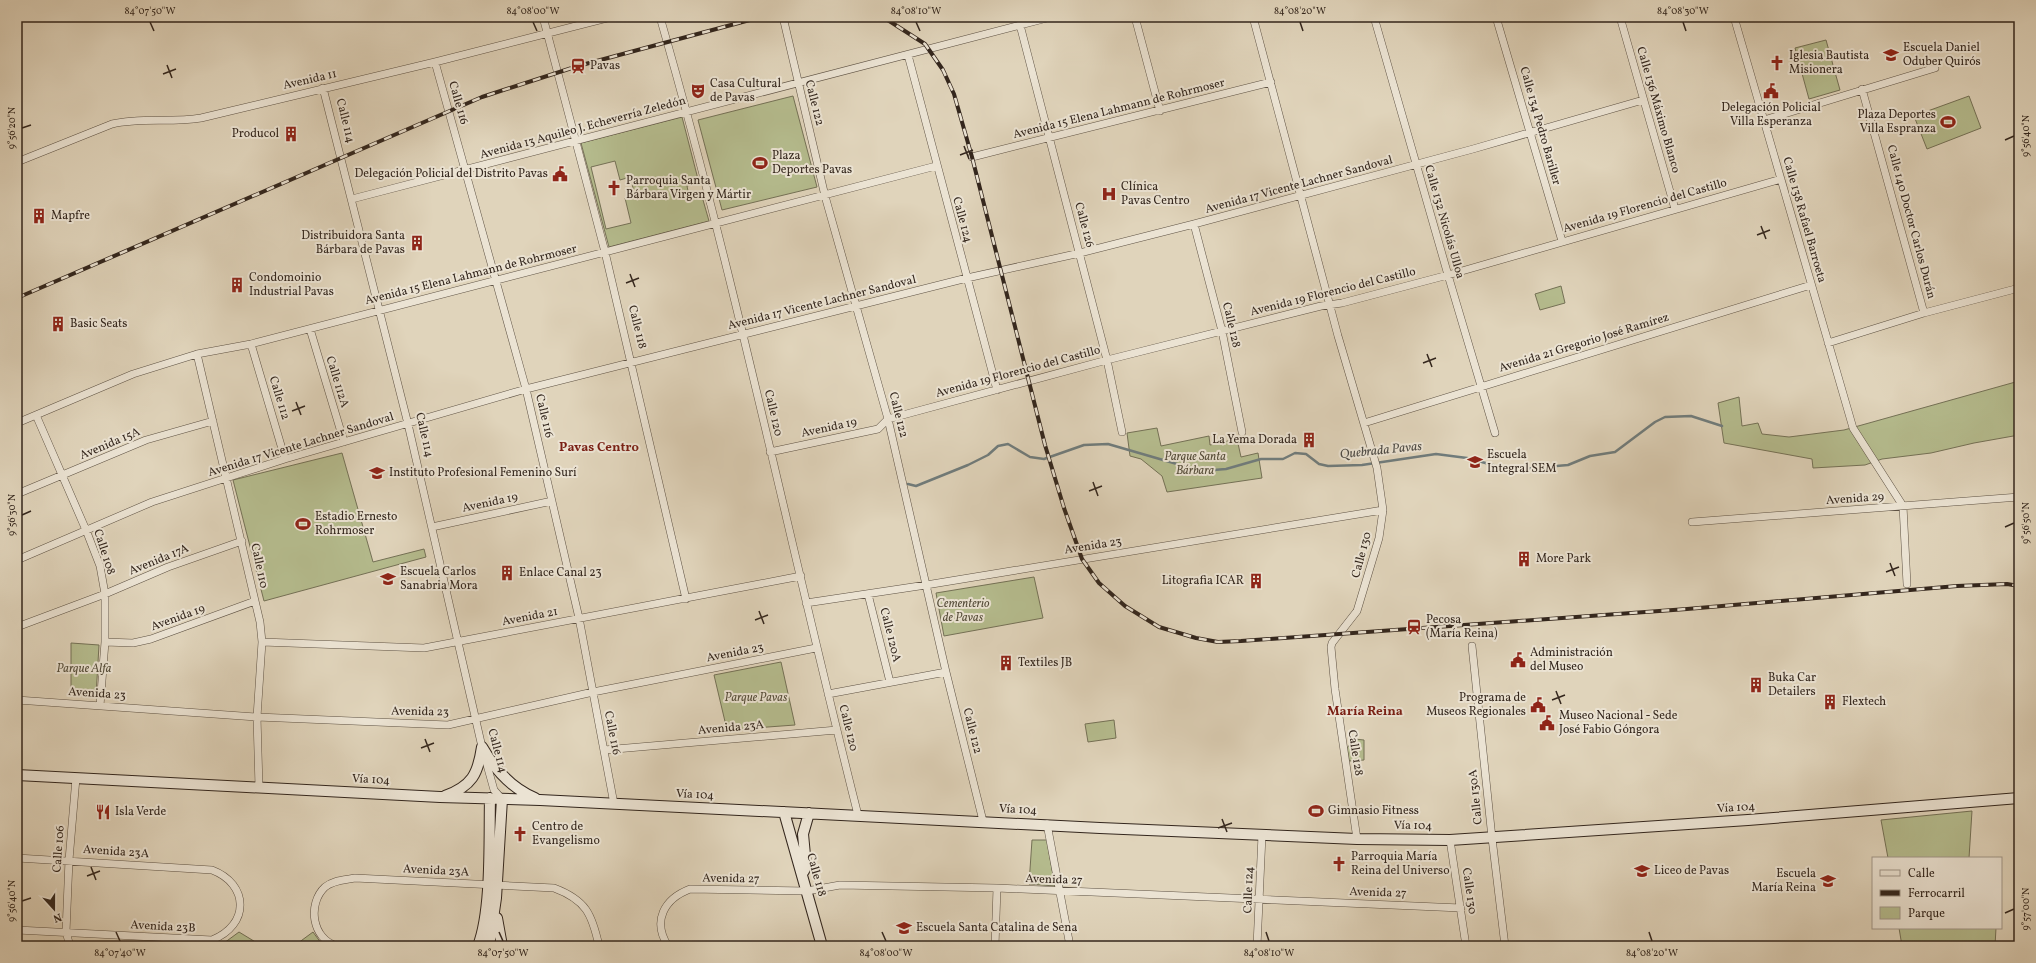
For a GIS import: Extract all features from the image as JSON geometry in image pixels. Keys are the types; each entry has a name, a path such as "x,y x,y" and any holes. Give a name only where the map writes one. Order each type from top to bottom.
{"main road":[{"path":"440,797 453,793 469,783 477,770 482,747"},
{"path":"482,747 492,765 506,780 528,795 540,800"},
{"name":"Vía 104","path":"17,775 440,797 492,794 502,799 1357,839 1450,840 1492,838 1748,820 2018,798"},
{"name":"Calle 114","path":"483,945 496,898 492,885 492,794"},
{"name":"Calle 114","path":"483,945 483,925 492,885 502,799"},
{"name":"Calle 118","path":"784,812 822,946"},
{"path":"802,875 806,866 803,834 809,813"},
{"path":"496,898 502,946"}],"street":[{"name":"Calle 118","path":"543,17 605,252 686,599"},
{"name":"Avenida 11","path":"17,162 112,124 127,120 186,120 435,62 611,17"},
{"name":"Calle 120","path":"660,17 744,334 816,648 858,816"},
{"name":"Calle 122","path":"783,17 826,196 888,419 946,672 983,821"},
{"name":"Avenida 13 Aquileo J. Echeverría Zeledón","path":"352,200 465,171 575,140 798,84 1051,17"},
{"path":"1135,17 1160,111"},
{"name":"Calle 130","path":"1253,17 1300,195 1377,468 1383,510 1379,538 1357,611 1332,643 1331,647"},
{"name":"Calle 132 Nicolás Ulloa","path":"1374,17 1495,433"},
{"name":"Calle 134 Pedro Bariller","path":"1496,17 1562,241"},
{"name":"Calle 136 Máximo Blanco","path":"1620,17 1675,209"},
{"name":"Calle 138 Rafael Barroeta","path":"1734,17 1853,428 1903,506"},
{"name":"Calle 126","path":"1020,25 1107,360 1122,432"},
{"name":"Calle 124","path":"908,55 936,166 997,390"},
{"name":"Calle 116","path":"435,62 494,281 526,389 579,618 614,804"},
{"path":"1764,120 1935,68"},
{"name":"Avenida 15 Elena Lahmann de Rohrmoser","path":"972,157 1271,82"},
{"name":"Calle 114","path":"323,88 408,424 459,643 492,794"},
{"name":"Calle 140 Doctor Carlos Durán","path":"1862,89 1924,313"},
{"name":"Avenida 17 Vicente Lachner Sandoval","path":"17,560 152,502 285,459 526,389 632,364 744,334 857,307 967,278 1080,253 1194,224 1530,133 1643,100"},
{"name":"Avenida 15 Elena Lahmann de Rohrmoser","path":"17,423 134,374 197,354 251,344 310,329 379,310 715,225 936,166"},
{"name":"Avenida 19 Florencio del Castillo","path":"888,419 1107,360 1448,275 1781,179"},
{"name":"Calle 128","path":"1194,224 1222,331 1242,432"},
{"name":"Avenida 21 Gregorio José Ramírez","path":"1364,423 1812,285"},
{"path":"1828,343 1924,313 2019,288"},
{"name":"Calle 112A","path":"310,329 344,442"},
{"name":"Calle 112","path":"251,344 285,459"},
{"name":"Calle 110","path":"197,354 260,622 262,642 257,717 259,787"},
{"name":"Calle 108","path":"36,415 100,566 105,594 105,642 100,706"},
{"name":"Avenida 19","path":"770,452 878,429 888,419"},
{"name":"Avenida 15A","path":"17,494 146,440 213,421"},
{"name":"Avenida 29","path":"1692,522 2019,497"},
{"name":"Avenida 19","path":"432,527 552,502"},
{"path":"1903,506 1907,584"},
{"name":"Avenida 23","path":"806,603 926,585 1383,510"},
{"name":"Avenida 17A","path":"17,627 105,594 168,567 242,541"},
{"name":"Avenida 21","path":"262,642 424,648 459,643 579,618 686,599 800,576"},
{"name":"Calle 120A","path":"868,594 890,682"},
{"name":"Avenida 19","path":"105,642 133,643 151,639 256,601"},
{"name":"Calle 130A","path":"1472,646 1492,838 1506,946"},
{"name":"Calle 128","path":"1331,647 1335,689 1357,839"},
{"name":"Avenida 23","path":"17,700 257,717 448,725 593,692 816,648"},
{"path":"828,694 946,672"},
{"name":"Avenida 23A","path":"604,750 837,730"},
{"name":"Calle 106","path":"70,946 66,932 69,860 76,778"},
{"path":"1046,824 1070,946"},
{"name":"Calle 124","path":"1257,946 1262,835"},
{"name":"Calle 130","path":"1450,840 1466,946"},
{"name":"Avenida 23A","path":"17,858 212,870 224,874 232,882 238,893 240,906"},
{"name":"Avenida 23A","path":"337,946 322,936 314,917 314,908 325,888 334,882 355,878 554,888 570,894 586,908 594,923 599,946"},
{"name":"Avenida 27","path":"668,946 661,933 662,918 665,906 678,894 690,889 807,891 840,886 997,888 1461,908"},
{"path":"995,946 997,888"},
{"name":"Avenida 23B","path":"17,930 212,940 229,931 237,920 240,906"}],"green space":[{"path":"1826,40 1840,90 1809,99 1795,48"},
{"name":"Plaza Deportes Pavas","path":"793,96 817,187 722,210 698,120"},
{"name":"Plaza Deportes Villa Espranza","path":"1969,96 1981,128 1927,149 1914,116"},
{"path":"682,117 699,183 687,186 689,196 701,193 709,221 609,247 581,143","holes":["615,161 620,180 630,177 635,195 625,198 631,223 606,229 591,167"]},
{"path":"1561,286 1565,303 1540,310 1535,294"},
{"path":"2019,381 2019,435 1931,453 1882,459 1865,465 1813,468 1812,459 1724,443 1718,403 1739,397 1742,426 1758,423 1762,434 1789,437 1844,430"},
{"name":"Parque Santa Bárbara","path":"1157,428 1161,446 1209,436 1210,445 1237,439 1241,457 1258,453 1262,478 1167,492 1162,476 1141,459 1130,456 1127,433"},
{"name":"Estadio Ernesto Rohrmoser","path":"342,453 373,562 424,549 426,557 264,601 233,480"},
{"name":"Cementerio de Pavas","path":"1034,577 1043,618 944,636 936,593"},
{"name":"Parque Alfa","path":"71,643 99,645 96,696 71,693"},
{"name":"Parque Pavas","path":"781,662 795,725 727,730 714,675"},
{"path":"1114,720 1116,738 1088,742 1085,724"},
{"path":"1354,739 1364,740 1364,760 1349,761 1347,748"},
{"path":"1972,811 1969,857 1888,857 1881,820"},
{"path":"1032,840 1047,840 1055,886 1029,884"},
{"path":"1899,929 1996,929 1995,946 1902,946"},
{"path":"239,932 262,946 213,946 224,943"},
{"path":"313,932 321,943 321,946 294,946"},
{"path":"72,942 182,946 74,946"}],"waterway":[{"name":"Quebrada Pavas","path":"908,484 916,486 968,465 988,455 998,446 1008,444 1030,457 1044,459 1084,445 1108,444 1201,471 1226,469 1261,459 1283,459 1295,453 1306,454 1319,464 1328,466 1362,465 1436,454 1467,458 1511,470 1568,465 1590,456 1615,452 1655,422 1665,417 1691,416 1722,426"}],"railway":[{"path":"17,298 482,97 578,66 761,17"},
{"path":"883,17 925,44 943,70 954,94 972,157 1045,445 1064,508 1082,559 1099,583 1125,606 1159,627 1196,638 1218,642 1241,641 1687,609 1957,586 2007,584 2019,586"}],"place":[{"name":"Escuela Daniel Oduber Quirós","path":"1891,55"},
{"name":"Iglesia Bautista Misionera","path":"1777,63"},
{"name":"Pavas","path":"578,66"},
{"name":"Casa Cultural de Pavas","path":"698,91"},
{"name":"Delegación Policial Villa Esperanza","path":"1771,91"},
{"name":"Plaza Deportes Villa Espranza","path":"1948,122"},
{"name":"Producol","path":"291,134"},
{"name":"Plaza Deportes Pavas","path":"760,163"},
{"name":"Delegación Policial del Distrito Pavas","path":"560,174"},
{"name":"Parroquia Santa Bárbara Virgen y Mártir","path":"614,188"},
{"name":"Clínica Pavas Centro","path":"1109,194"},
{"name":"Mapfre","path":"39,216"},
{"name":"Distribuidora Santa Bárbara de Pavas","path":"417,243"},
{"name":"Condomoinio Industrial Pavas","path":"237,285"},
{"name":"Basic Seats","path":"58,324"},
{"name":"La Yema Dorada","path":"1309,440"},
{"name":"Escuela Integral SEM","path":"1475,462"},
{"name":"Instituto Profesional Femenino Surí","path":"377,473"},
{"name":"Estadio Ernesto Rohrmoser","path":"303,524"},
{"name":"More Park","path":"1524,559"},
{"name":"Enlace Canal 23","path":"507,573"},
{"name":"Escuela Carlos Sanabria Mora","path":"388,579"},
{"name":"Litografia ICAR","path":"1256,581"},
{"name":"Pecosa (María Reina)","path":"1414,627"},
{"name":"Administración del Museo","path":"1518,660"},
{"name":"Textiles JB","path":"1006,663"},
{"name":"Buka Car Detailers","path":"1756,685"},
{"name":"Flextech","path":"1830,702"},
{"name":"Programa de Museos Regionales","path":"1538,705"},
{"name":"Museo Nacional - Sede José Fabio Góngora","path":"1547,723"},
{"name":"Gimnasio Fitness","path":"1316,811"},
{"name":"Isla Verde","path":"103,812"},
{"name":"Centro de Evangelismo","path":"520,834"},
{"name":"Parroquia María Reina del Universo","path":"1339,864"},
{"name":"Liceo de Pavas","path":"1642,871"},
{"name":"Escuela María Reina","path":"1828,881"},
{"name":"Escuela Santa Catalina de Sena","path":"904,928"}],"district":[{"name":"Pavas Centro","path":"599,448"},
{"name":"María Reina","path":"1365,712"}]}
